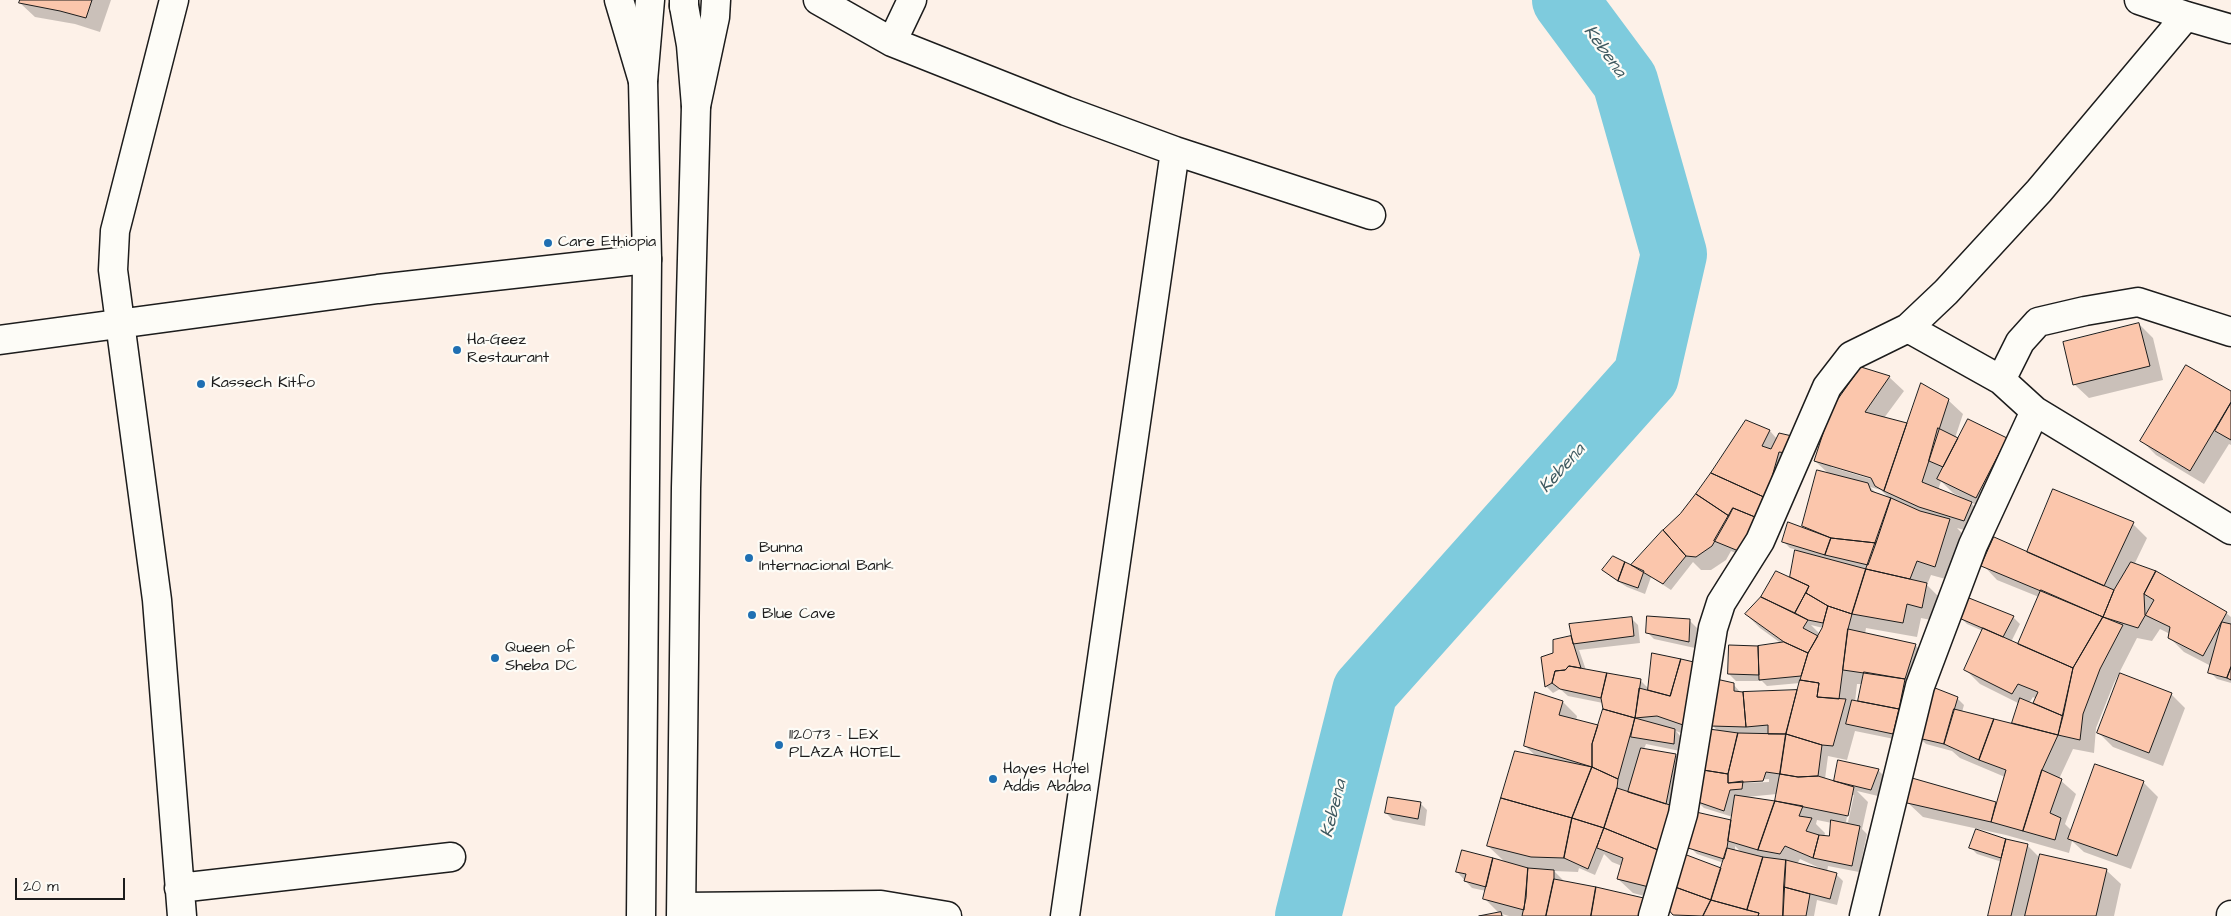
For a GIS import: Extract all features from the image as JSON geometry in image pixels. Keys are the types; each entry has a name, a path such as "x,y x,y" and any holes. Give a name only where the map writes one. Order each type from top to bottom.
{"street":[{"path":"174,0 115,230 113,270 157,600 182,916"},
{"path":"619,0 643,81"},
{"path":"641,916 647,259 643,81 650,0"},
{"path":"696,106 715,17 716,0"},
{"path":"818,0 892,42 1066,111 1175,152 1370,215"},
{"path":"892,42 912,0"},
{"path":"2139,0 2231,29"},
{"path":"684,3 691,45 696,106 686,488 681,911 881,905 947,916"},
{"path":"1652,916 1683,814 1713,628 1721,603 1760,541 1827,387 1851,356 1908,328 1946,292 2039,191 2186,16"},
{"path":"1065,916 1175,152"},
{"path":"0,340 378,289 647,259"},
{"path":"2001,380 2020,342 2038,322 2085,311 2138,302 2231,332"},
{"path":"1908,328 2001,380 2035,411 2231,530"},
{"path":"1864,916 1920,686 1973,545 2035,411"},
{"path":"179,888 451,857"}],"building":[{"path":"20,0 92,0 86,18 19,3"},
{"path":"2139,323 2150,366 2073,385 2063,342"},
{"path":"2186,365 2231,391 2231,402 2190,471 2140,441"},
{"path":"1861,367 1890,376 1865,412 1907,423 1884,491 1875,486 1871,478 1814,461 1831,409"},
{"path":"1921,383 1949,399 1922,482 1972,502 1964,521 1919,507 1884,491"},
{"path":"2231,403 2231,440 2215,431"},
{"path":"1968,419 2007,438 1976,498 1937,479"},
{"path":"1746,420 1770,430 1762,446 1771,449 1779,433 1792,436 1786,453 1779,452 1766,498 1711,473"},
{"path":"1938,428 1958,438 1943,467 1929,461"},
{"path":"1817,470 1868,483 1871,491 1891,498 1876,543 1831,538 1802,526"},
{"path":"1711,473 1766,498 1755,517 1733,508 1729,516 1696,494"},
{"path":"2053,489 2134,522 2104,586 2027,552"},
{"path":"1696,494 1729,516 1712,546 1696,557 1686,556 1663,530 1680,514"},
{"path":"1891,498 1920,511 1950,519 1935,567 1917,561 1910,579 1866,569"},
{"path":"1733,508 1755,517 1741,552 1714,541"},
{"path":"1788,522 1831,538 1825,555 1782,542"},
{"path":"1663,530 1686,556 1663,584 1631,565"},
{"path":"1994,537 2114,590 2103,617 1981,566"},
{"path":"1831,538 1876,543 1868,565 1825,555"},
{"path":"1795,550 1866,569 1852,614 1828,606 1806,593 1809,586 1790,577"},
{"path":"1613,556 1625,562 1618,581 1602,570"},
{"path":"1625,562 1644,571 1638,588 1618,581"},
{"path":"2131,562 2156,571 2144,594 2154,600 2138,628 2103,617 2114,590"},
{"path":"1866,569 1927,583 1922,608 1907,604 1903,623 1852,614"},
{"path":"1776,571 1809,586 1795,613 1761,597"},
{"path":"2156,571 2227,612 2203,656 2168,638 2170,627 2145,615 2144,594"},
{"path":"2041,590 2103,617 2073,668 2018,644"},
{"path":"1806,593 1828,606 1823,623 1808,620 1795,613"},
{"path":"1761,597 1808,620 1803,628 1818,636 1808,653 1784,642 1745,614"},
{"path":"1969,598 2014,616 2003,637 1959,618"},
{"path":"1828,606 1852,614 1848,629 1839,699 1817,697 1819,683 1800,680 1808,653 1822,628"},
{"path":"1647,616 1690,619 1689,642 1646,633"},
{"path":"1632,617 1634,636 1573,644 1569,624"},
{"path":"2103,617 2123,625 2100,669 2083,714 2080,740 2058,735 2073,668"},
{"path":"2222,622 2231,624 2231,667 2227,678 2208,673"},
{"path":"1983,628 2073,668 2063,716 2033,703 2038,692 2018,684 2012,694 1964,670"},
{"path":"1848,629 1916,644 1905,679 1843,670"},
{"path":"1571,636 1581,668 1569,666 1565,670 1555,671 1552,683 1545,687 1541,657 1553,653 1553,640"},
{"path":"1784,642 1808,653 1801,676 1759,680 1758,646"},
{"path":"1729,645 1758,646 1759,675 1728,674"},
{"path":"1652,653 1681,659 1670,696 1648,690"},
{"path":"1681,659 1698,663 1686,726 1657,716 1635,718 1639,688 1670,696"},
{"path":"1569,666 1607,673 1601,698 1560,689 1552,683 1555,671 1565,670"},
{"path":"2231,667 2231,680 2227,678"},
{"path":"1864,672 1905,679 1899,709 1858,701"},
{"path":"1607,673 1641,679 1635,718 1603,709 1601,698"},
{"path":"2120,673 2172,693 2149,753 2097,733"},
{"path":"1716,679 1734,683 1734,691 1743,692 1746,727 1711,726"},
{"path":"1800,680 1819,683 1817,697 1846,699 1833,746 1822,745 1786,734"},
{"path":"1935,688 1958,697 1944,744 1918,738"},
{"path":"1797,690 1786,734 1768,734 1768,725 1746,727 1743,692"},
{"path":"1535,692 1563,701 1559,715 1598,725 1592,744 1592,767 1524,746"},
{"path":"2020,698 2063,716 2058,735 2012,723"},
{"path":"1852,700 1899,709 1893,734 1846,724"},
{"path":"1603,709 1635,718 1618,779 1592,767 1592,744"},
{"path":"1954,709 1994,719 1979,760 1944,744"},
{"path":"1635,718 1675,729 1674,744 1631,737"},
{"path":"1994,719 2058,735 2042,770 2023,831 1991,822 2006,770 1979,760"},
{"path":"1709,729 1738,733 1728,774 1703,770"},
{"path":"1738,733 1786,734 1780,774 1766,772 1763,781 1728,783 1728,774"},
{"path":"1786,734 1822,745 1818,776 1798,777 1780,774"},
{"path":"1641,748 1676,754 1666,804 1628,792"},
{"path":"1515,751 1592,767 1572,818 1501,798"},
{"path":"1838,760 1879,769 1871,790 1834,781"},
{"path":"2095,764 2144,781 2117,856 2068,839"},
{"path":"1592,767 1618,779 1617,788 1604,828 1572,818"},
{"path":"1703,770 1728,774 1728,783 1743,781 1742,789 1730,790 1724,811 1695,801"},
{"path":"2042,770 2062,779 2050,813 2061,818 2055,840 2023,831"},
{"path":"1780,774 1798,777 1818,776 1854,787 1848,816 1775,801"},
{"path":"1912,778 1996,802 1991,822 1907,803"},
{"path":"1617,788 1673,806 1663,852 1604,828"},
{"path":"1735,795 1775,801 1758,850 1728,841"},
{"path":"1388,797 1421,802 1418,819 1385,813"},
{"path":"1501,798 1572,818 1564,858 1531,857 1487,846"},
{"path":"1775,801 1803,806 1799,816 1812,818 1806,831 1819,835 1813,858 1785,846 1780,854 1758,850"},
{"path":"1696,812 1731,820 1724,859 1688,848"},
{"path":"1572,818 1604,828 1588,869 1564,858"},
{"path":"1831,820 1860,826 1852,866 1813,858 1819,835 1829,836"},
{"path":"1604,828 1663,852 1649,887 1617,879 1623,858 1597,848"},
{"path":"1976,829 2006,839 2001,858 1969,848"},
{"path":"2006,839 2028,844 2011,916 1988,916"},
{"path":"1727,848 1763,857 1747,910 1711,900"},
{"path":"1462,850 1493,858 1486,887 1464,881 1466,874 1456,872"},
{"path":"1684,854 1721,868 1711,900 1675,887"},
{"path":"2040,854 2107,869 2096,916 2025,916"},
{"path":"1763,857 1786,860 1783,916 1758,916 1759,913 1747,910"},
{"path":"1493,858 1528,868 1524,910 1483,899"},
{"path":"1786,860 1837,873 1830,899 1784,887"},
{"path":"1528,868 1554,870 1554,879 1546,916 1522,916 1526,898"},
{"path":"1554,879 1596,887 1591,916 1546,916"},
{"path":"1596,887 1648,899 1645,916 1591,916"},
{"path":"1675,887 1711,900 1703,916 1673,915 1667,908"},
{"path":"1784,887 1810,894 1806,916 1783,916"},
{"path":"1711,900 1759,913 1758,916 1703,916"},
{"path":"1501,912 1502,916 1479,916"}],"waterway":[{"name":"Kebena","path":"1308,916 1365,691 1646,376 1674,254 1625,81 1565,0"}],"place":[{"name":"Care Ethiopia","path":"548,243"},
{"name":"Ha-Geez Restaurant","path":"457,350"},
{"name":"Kassech Kitfo","path":"201,384"},
{"name":"Bunna Internacional Bank","path":"749,558"},
{"name":"Blue Cave","path":"752,615"},
{"name":"Queen of Sheba DC","path":"495,658"},
{"name":"112073 - LEX PLAZA HOTEL","path":"779,745"},
{"name":"Hayes Hotel Addis Ababa","path":"993,779"}]}
